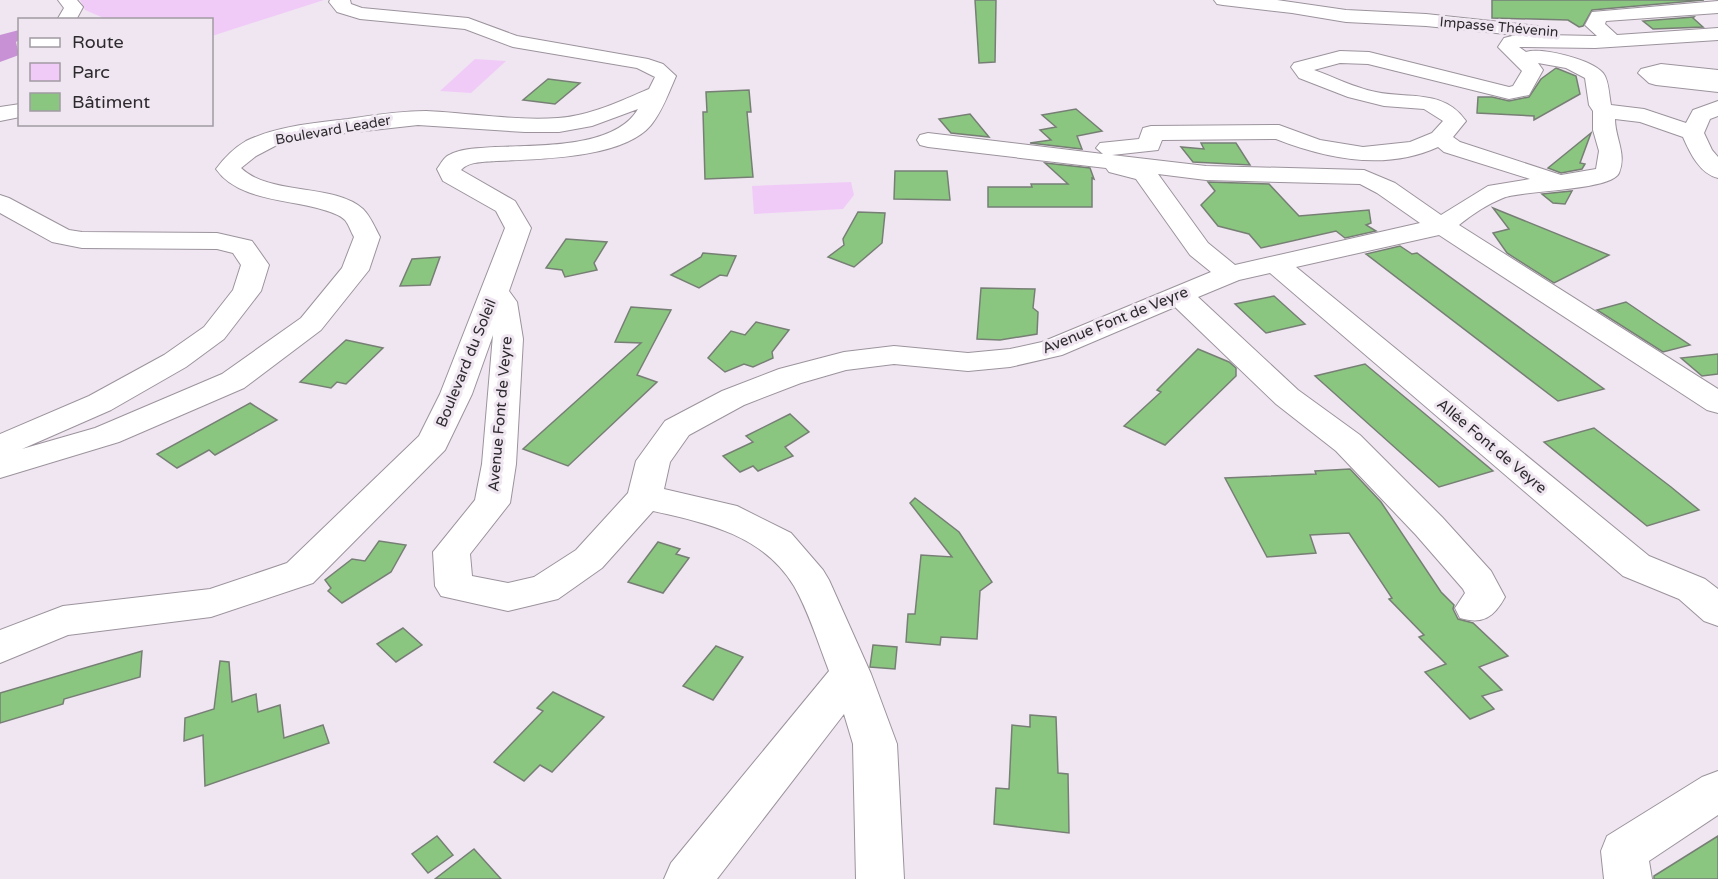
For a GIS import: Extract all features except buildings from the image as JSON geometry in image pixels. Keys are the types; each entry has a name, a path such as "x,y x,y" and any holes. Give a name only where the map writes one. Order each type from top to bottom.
{"street":[{"path":"67,0 74,7 67,18"},
{"path":"341,0 338,2 344,8 360,13 468,24 513,41 640,63 656,68 666,76 658,93"},
{"path":"1223,0 1362,9"},
{"path":"1290,0 1362,9"},
{"path":"1611,39 1595,25 1599,16 1718,7"},
{"name":"Impasse Thévenin","path":"1362,9 1401,19 1611,39"},
{"path":"1089,149 1150,145 1151,133 1278,132 1315,146 1363,154 1415,149 1440,138 1455,120 1448,111 1433,104 1412,99 1371,98 1306,74 1301,67 1340,57 1369,58 1509,93 1521,90 1533,70 1508,47 1511,42 1718,34"},
{"path":"1611,39 1602,51 1615,56 1718,66"},
{"name":"Avenue Font de Veyre","path":"495,292 503,302 508,339 499,464 492,503 451,552 454,586 508,597 545,589 589,559 645,497 653,461 677,428 733,398 790,376 844,361 894,356 968,362 1051,349 1230,274 1435,228 1497,191 1583,180 1607,173 1611,151 1604,130 1604,111 1600,105 1595,76 1583,67 1561,59 1532,56 1531,52 1534,50"},
{"path":"1718,76 1661,70 1648,74 1656,79 1718,86"},
{"name":"Boulevard du Soleil","path":"0,647 63,621 211,603 300,573 434,442 456,394 495,292 518,228 506,206 452,176 449,170 457,160 478,154 555,151 597,145 628,133 642,122 658,93"},
{"name":"Boulevard Leader","path":"0,467 107,435 233,381 311,324 355,270 366,237 354,214 331,203 254,185 234,177 228,169 238,156 256,146 281,137 394,119 424,118 533,126 561,125 588,120 658,93"},
{"path":"1716,166 1701,152 1693,133 1701,115 1718,108"},
{"path":"0,114 18,110"},
{"path":"1604,111 1644,116 1693,133"},
{"path":"1440,138 1452,147 1544,176 1557,183"},
{"path":"1230,274 1199,249 1145,174 1132,169 924,143 1206,173 1364,177 1384,184 1428,219 1435,228"},
{"path":"0,203 61,236 82,240 217,241 243,247 255,265 247,291 214,333 175,361 100,402 24,437 0,445"},
{"path":"1365,220 1406,220 1435,228 1718,403"},
{"name":"Allée Font de Veyre","path":"1276,264 1636,566 1692,589 1718,611"},
{"path":"1179,295 1287,398 1348,443 1429,526 1478,581 1486,597 1474,608"},
{"path":"645,497 724,515 778,542 810,580 851,674 875,744 880,879"},
{"path":"688,879 851,674"},
{"path":"1628,879 1624,851 1718,791"}],"green space":[{"path":"80,0 324,0 213,36 213,18 104,18 85,10"},
{"path":"475,59 506,61 471,93 440,91"},
{"path":"851,182 854,195 843,209 754,214 752,186"}],"shaded area":[{"path":"18,30 16,42 18,55 0,62 0,35"}]}
